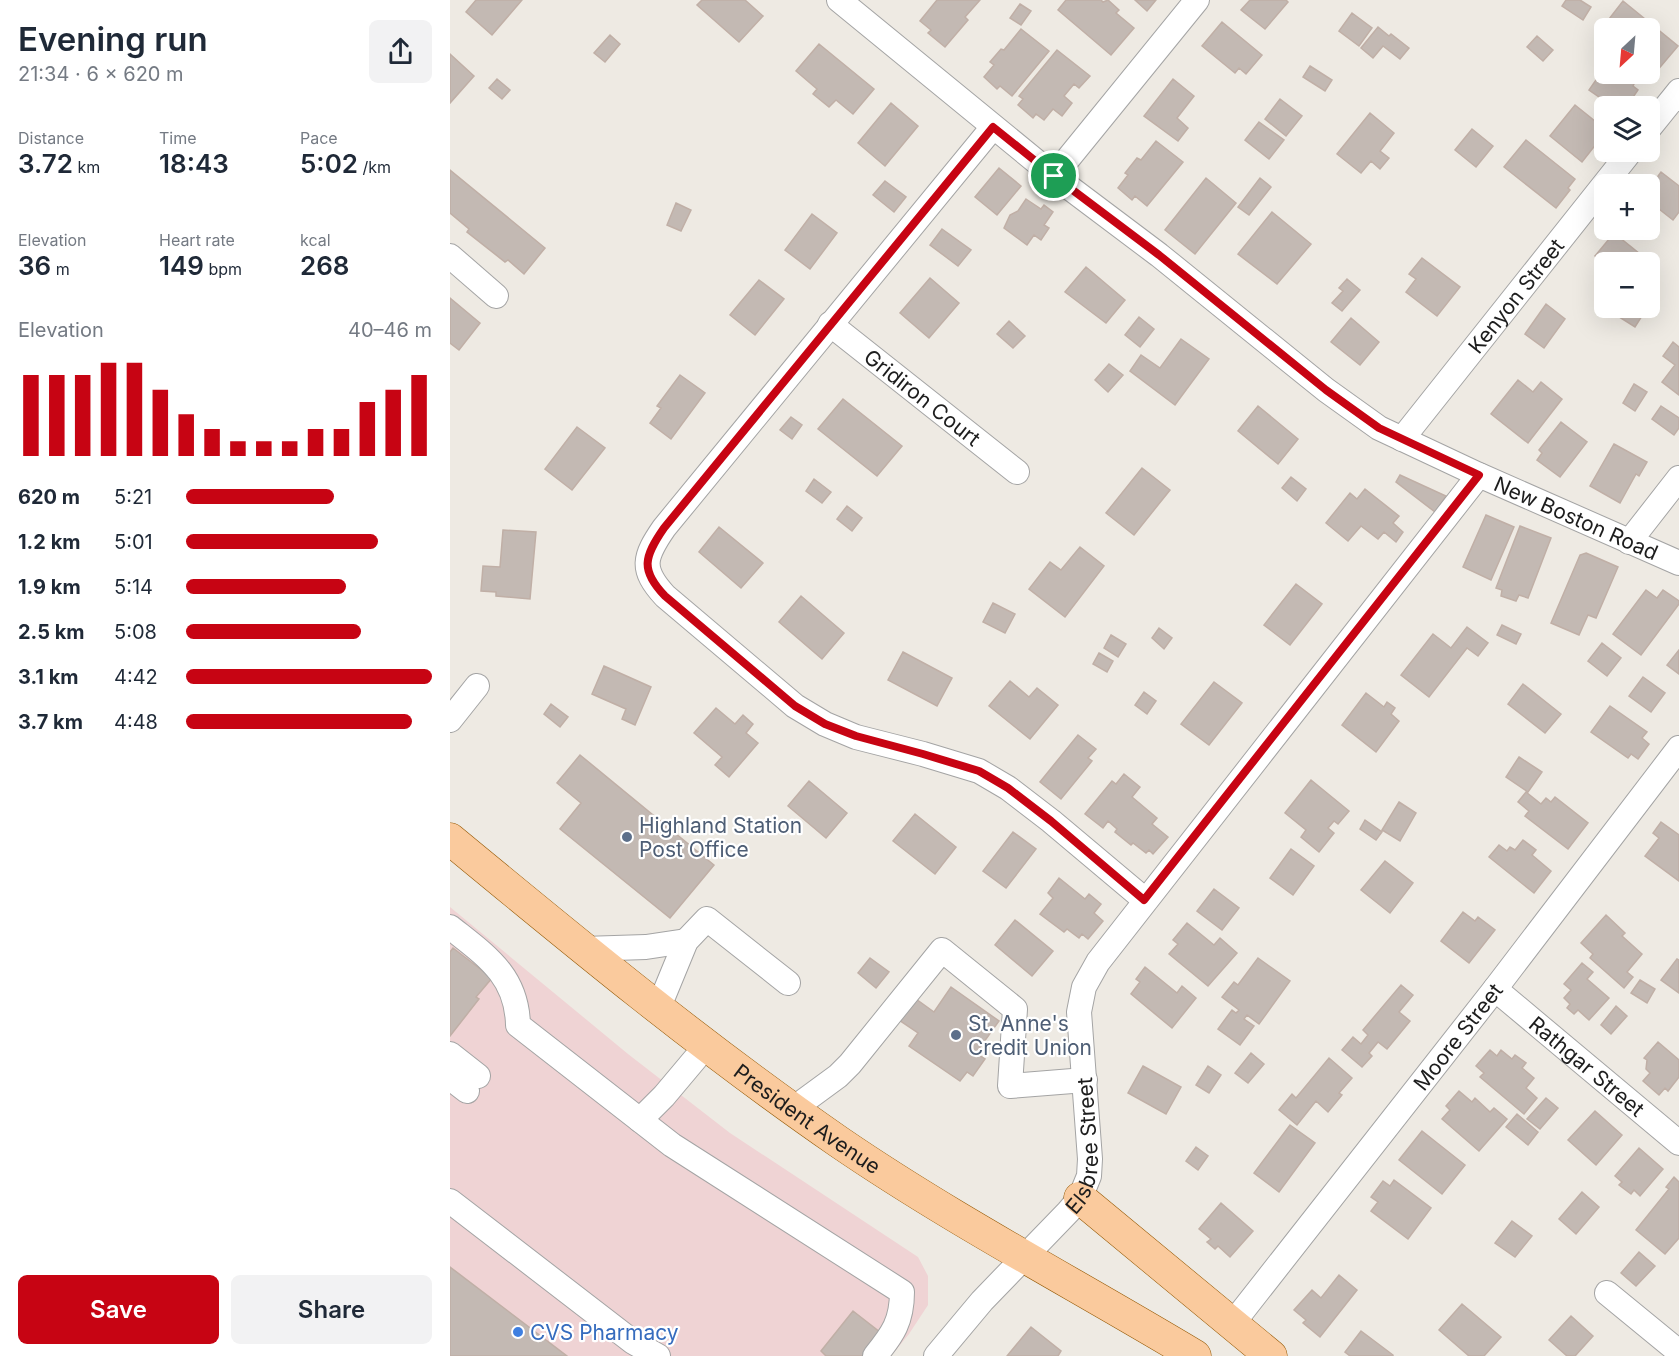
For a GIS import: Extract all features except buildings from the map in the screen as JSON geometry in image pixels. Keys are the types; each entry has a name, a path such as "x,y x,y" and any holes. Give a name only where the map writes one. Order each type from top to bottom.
{"main road":[{"name":"President Avenue","path":"450,839 658,1009 793,1109 883,1171 1190,1355"},
{"path":"1080,1198 1271,1356"}],"street":[{"name":"New Boston Road","path":"839,0 1054,176 1159,255 1326,390 1379,428 1479,475 1679,563"},
{"path":"1054,176 1197,0"},
{"path":"1660,115 1679,91"},
{"path":"993,127 653,543 646,564 653,584 665,596 795,706 825,724 856,736 979,771 1008,788 1051,821 1144,900"},
{"name":"Kenyon Street","path":"1402,439 1622,162"},
{"path":"450,256 496,296"},
{"name":"Gridiron Court","path":"830,324 1017,472"},
{"name":"Elsbree Street","path":"936,1356 982,1301 1080,1198 1089,1176 1090,1159 1079,1012 1084,987 1098,962 1144,900 1479,475"},
{"path":"1629,542 1679,478"},
{"path":"450,720 477,686"},
{"name":"Moore Street","path":"1233,1323 1495,989 1679,748"},
{"path":"658,1009 686,941 707,919 788,982"},
{"path":"451,929 492,960 503,974 515,1002 518,1025 672,1145 903,1292 901,1316 896,1327 875,1356"},
{"path":"583,949 646,947 686,941"},
{"path":"793,1109 838,1076 850,1064 942,950 1015,1009 1010,1086 1085,1080"},
{"name":"Rathgar Street","path":"1495,989 1679,1143"},
{"path":"640,1120 664,1096 706,1046"},
{"path":"450,1054 465,1082"},
{"path":"450,1201 633,1342 658,1356"},
{"path":"1607,1293 1679,1353"}],"shaded area":[{"path":"450,907 628,1054 730,1133 918,1257 928,1276 928,1305 891,1356 450,1356"}],"place":[{"name":"Highland Station Post Office","path":"627,837"},
{"name":"St. Anne's Credit Union","path":"956,1035"},
{"name":"CVS Pharmacy","path":"518,1332"}],"route":[{"path":"993,127 1054,176 1159,255 1326,390 1379,428 1479,475 1144,900 1087,849 1008,788 979,771 856,736 825,724 795,706 665,596 653,584 646,564 653,543 664,528 993,127"}]}
